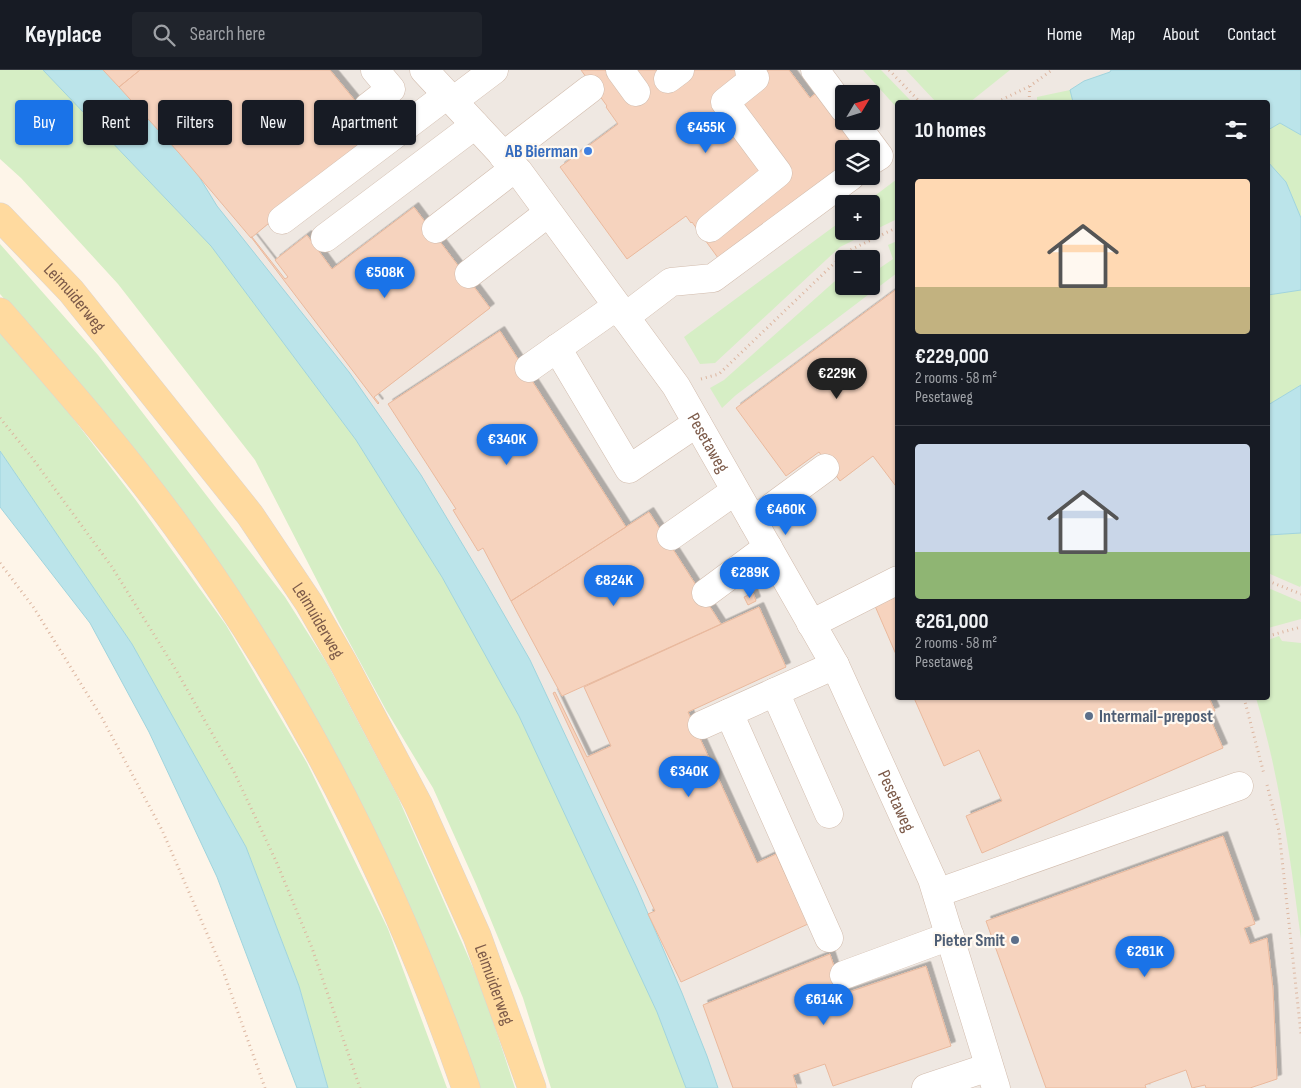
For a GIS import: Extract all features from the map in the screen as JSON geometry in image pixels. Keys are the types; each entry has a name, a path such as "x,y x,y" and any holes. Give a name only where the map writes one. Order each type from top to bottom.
{"main road":[{"name":"Leimuiderweg","path":"0,217 77,298 250,515 309,603 344,664 418,804 477,936 532,1088"},
{"path":"0,312 86,410 175,523 255,642 319,754 382,875 443,1021 466,1088"}],"street":[{"path":"375,70 390,89 377,100"},
{"name":"Pesetaweg","path":"424,70 509,162 676,386 835,665 932,879 993,1077"},
{"path":"282,220 450,98 494,70"},
{"path":"620,70 636,92"},
{"path":"710,228 778,173 724,102 755,78 749,70"},
{"path":"815,70 835,97"},
{"path":"436,229 590,90"},
{"path":"325,238 474,124"},
{"path":"529,368 557,348 671,282 713,278 838,185"},
{"path":"469,274 548,212"},
{"path":"557,348 629,469 697,423"},
{"path":"753,521 825,468"},
{"path":"670,536 736,491"},
{"path":"706,593 768,547"},
{"path":"811,624 895,582"},
{"path":"702,725 835,665"},
{"path":"775,692 829,814"},
{"path":"729,713 829,938"},
{"path":"936,892 1239,786"},
{"path":"844,975 950,936"},
{"path":"926,1088 993,1077"}],"path":[{"path":"890,70 918,100"},
{"path":"1001,100 1030,86 1052,70"},
{"path":"1029,100 1030,86"},
{"path":"676,386 719,374 846,252 895,228"},
{"path":"0,418 30,455 112,567 176,670 234,772 276,861 312,948 360,1088"},
{"path":"0,563 34,608 102,718 162,830 222,968 265,1088"},
{"path":"1270,582 1301,594"},
{"path":"1270,635 1301,627"},
{"path":"1245,700 1279,831 1301,1034"}],"shaded area":[{"path":"0,70 1301,70 1301,1088 654,1088 497,711 58,145 73,145 73,100 23,100"}],"green space":[{"path":"0,70 43,70 72,100 15,100 15,145 73,145 73,101 83,112 83,145 115,145 211,246 356,440 442,577 519,716 657,1012 686,1088 551,1088 523,998 476,884 433,788 386,710 255,460 118,284 21,178 0,159"},
{"path":"863,70 881,70 910,100 895,100 895,106 880,89 880,85 876,85"},
{"path":"906,70 1010,70 972,100 934,100"},
{"path":"1070,90 1072,100 1037,100 1037,97"},
{"path":"1280,123 1301,135 1301,218 1286,182 1270,164 1270,129"},
{"path":"895,181 895,220 880,227 880,195 876,195"},
{"path":"835,226 835,240 854,240 835,250 715,363 700,364 684,337"},
{"path":"895,242 895,275 880,286 880,268 893,259 888,245"},
{"path":"0,244 98,355 285,597 328,665 397,795 482,988 515,1088 478,1088 441,980 366,818 129,444 0,294"},
{"path":"835,281 835,295 868,295 736,395 722,408 710,388 724,380"},
{"path":"1301,290 1301,385 1270,404 1270,295"},
{"path":"0,333 69,413 135,499 226,625 307,763 388,929 447,1088 328,1088 299,986 246,847 132,644 0,451"},
{"path":"1301,533 1300,587 1270,574 1270,535"},
{"path":"1270,589 1301,602 1301,619 1270,627"},
{"path":"1279,636 1282,641 1301,643 1301,939 1278,788 1257,700 1270,700 1270,639"}],"water":[{"path":"43,70 118,70 144,100 83,100 83,112"},
{"path":"1111,70 1301,70 1301,135 1280,123 1270,129 1270,100 1072,100 1070,90 1084,81"},
{"path":"148,105 158,117 158,145 180,145 217,206 349,372 421,475 487,585 530,660 637,888 682,993 718,1088 686,1088 657,1012 519,716 442,577 356,440 211,246 115,145 148,145"},
{"path":"1270,164 1286,182 1301,218 1301,290 1270,295"},
{"path":"1301,385 1301,533 1270,535 1270,404"},
{"path":"0,451 132,644 246,847 299,986 328,1088 297,1088 217,877 149,732 90,623 0,507"}],"building":[{"path":"103,70 140,70 119,87"},
{"path":"140,70 330,70 355,100 314,100 314,145 363,145 251,238 172,145 232,145 232,100 158,100 158,130 148,119 148,100 131,100 119,87"},
{"path":"581,70 789,70 810,98 815,94 835,116 835,130 848,130 858,140 835,140 835,182 721,262 686,216 627,259 560,167 618,124"},
{"path":"414,207 490,308 374,397 378,404 251,237 285,279 288,277 275,260 307,235 332,269"},
{"path":"895,290 895,485 873,456 840,481 819,452 786,476 736,408"},
{"path":"500,331 626,527 511,601 483,548 478,551 453,510 456,509 388,404"},
{"path":"649,512 721,624 562,696 511,601"},
{"path":"753,593 756,601 748,605 744,597"},
{"path":"895,597 895,652 875,606"},
{"path":"759,607 786,667 688,712 757,863 776,854 808,924 681,982 648,914 655,911 553,693 555,692 587,757 611,746 584,687"},
{"path":"915,700 1210,700 1215,711 1208,714 1223,748 982,853 966,816 1002,801 979,750 944,766"},
{"path":"1223,836 1255,924 1244,928 1250,944 1267,938 1273,989 1277,1079 1250,1088 1206,1088 1205,1085 1192,1088 1186,1070 1145,1085 1146,1088 1046,1088 986,921"},
{"path":"830,954 843,994 926,966 951,1046 833,1086 825,1064 793,1075 797,1088 733,1088 703,1005"}],"place":[{"name":"AB Bierman","path":"588,151"},
{"name":"Intermail-prepost","path":"1089,716"},
{"name":"Pieter Smit","path":"1015,940"}]}
